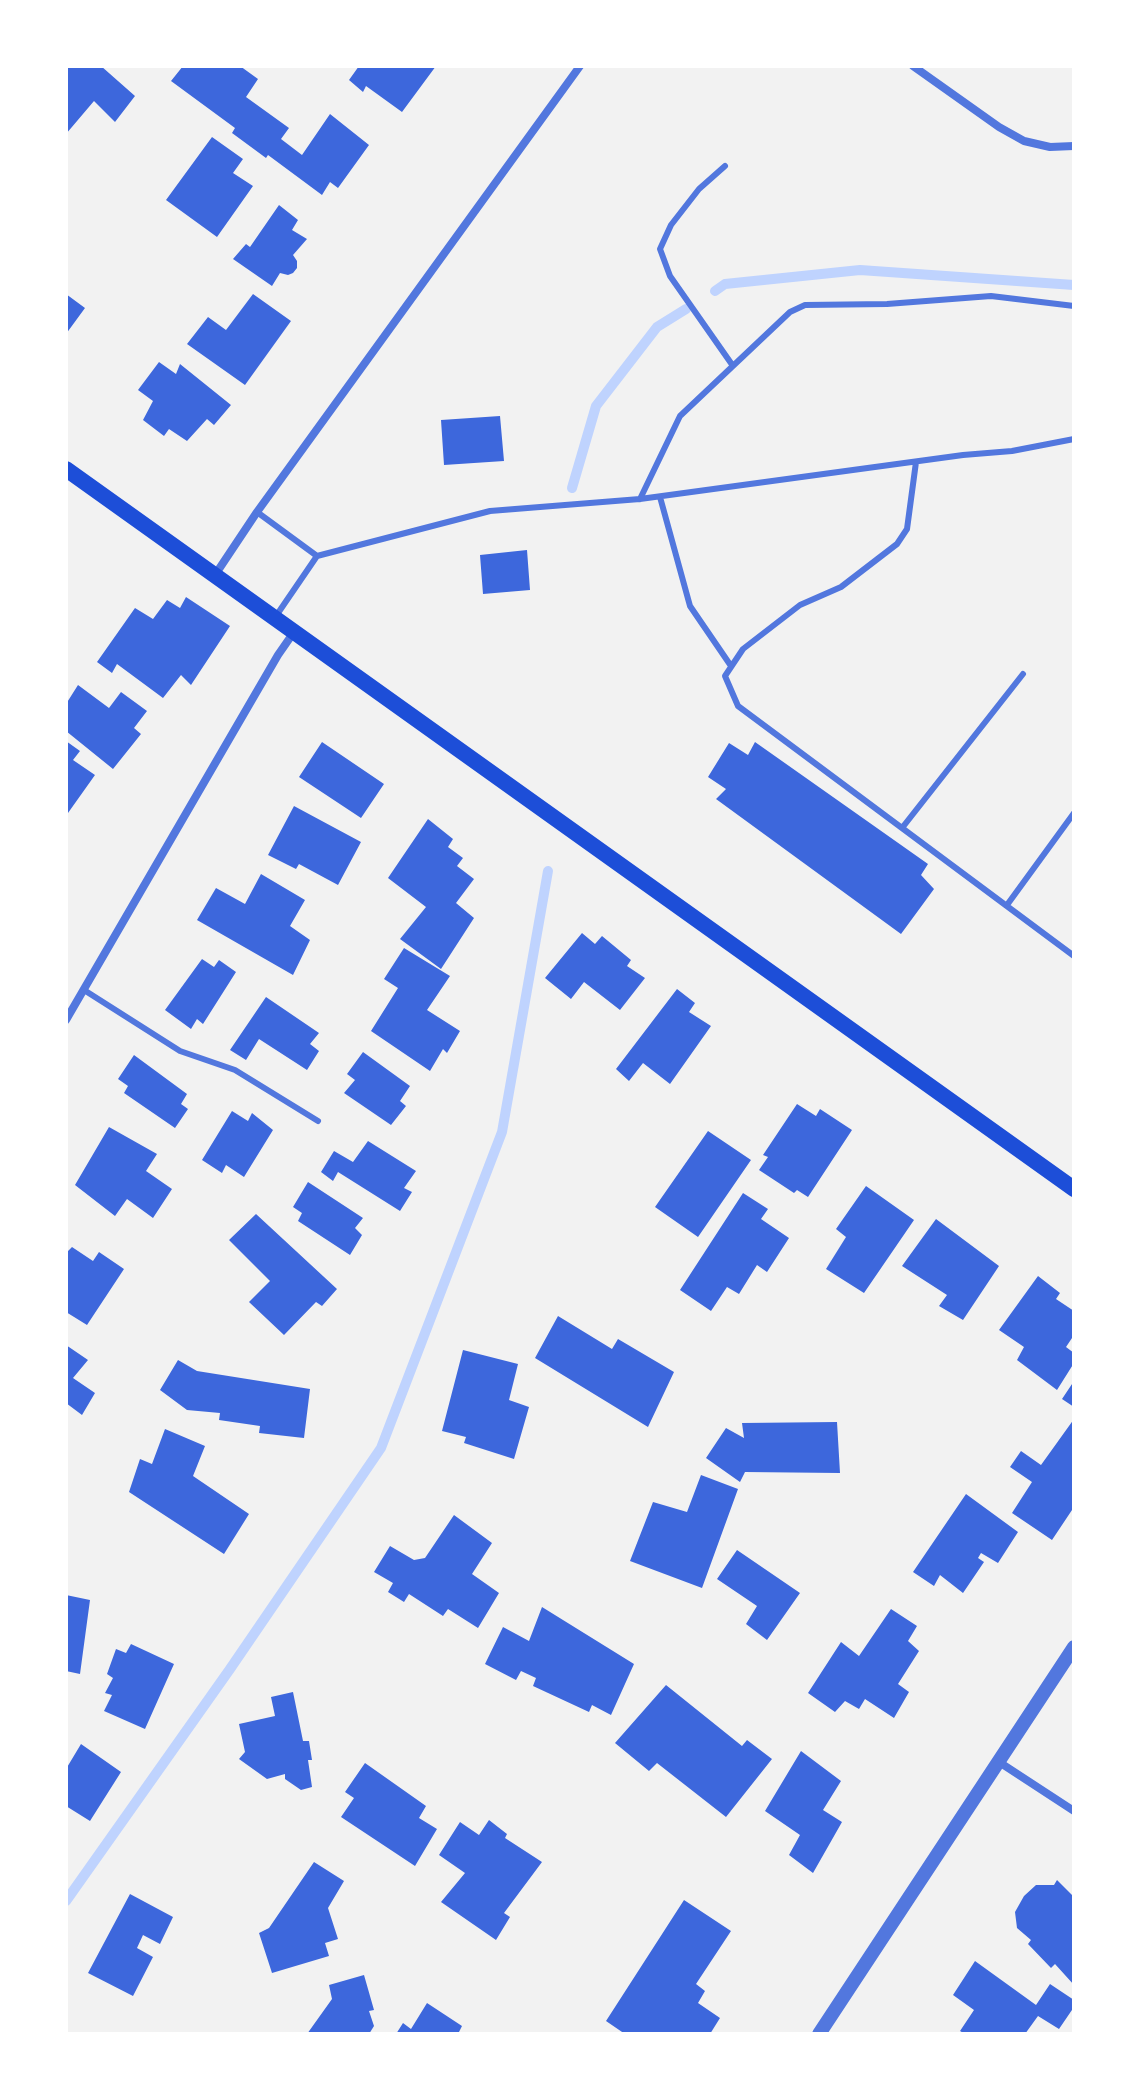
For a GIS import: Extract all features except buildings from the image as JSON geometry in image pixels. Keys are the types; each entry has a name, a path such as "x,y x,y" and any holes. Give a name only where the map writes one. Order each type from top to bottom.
{"main road":[{"path":"66,469 1074,1189"}],"street":[{"path":"215,575 257,512 580,66"},
{"path":"913,66 1024,141 1050,147 1074,146"},
{"path":"66,1020 294,632"},
{"path":"819,2034 1074,1647"},
{"path":"999,1762 1074,1811"}],"lane":[{"path":"725,166 699,189 671,225 660,249 670,276 733,366"},
{"path":"640,499 680,416 790,312 805,305 887,304 991,296 1074,306"},
{"path":"275,618 317,556 490,511 660,497 1012,451 1074,439"},
{"path":"916,462 907,529 897,544 841,587 800,605 743,649 725,676 738,706 1074,956"},
{"path":"660,497 690,606 731,666"},
{"path":"257,512 317,556"},
{"path":"902,828 1023,674"},
{"path":"1007,905 1074,813"},
{"path":"84,990 180,1051 235,1070 318,1121"}],"waterway":[{"path":"715,291 725,284 860,270 1074,285"},
{"path":"572,488 596,406 657,327 686,309"},
{"path":"66,1901 381,1448 502,1132 548,871"}]}
